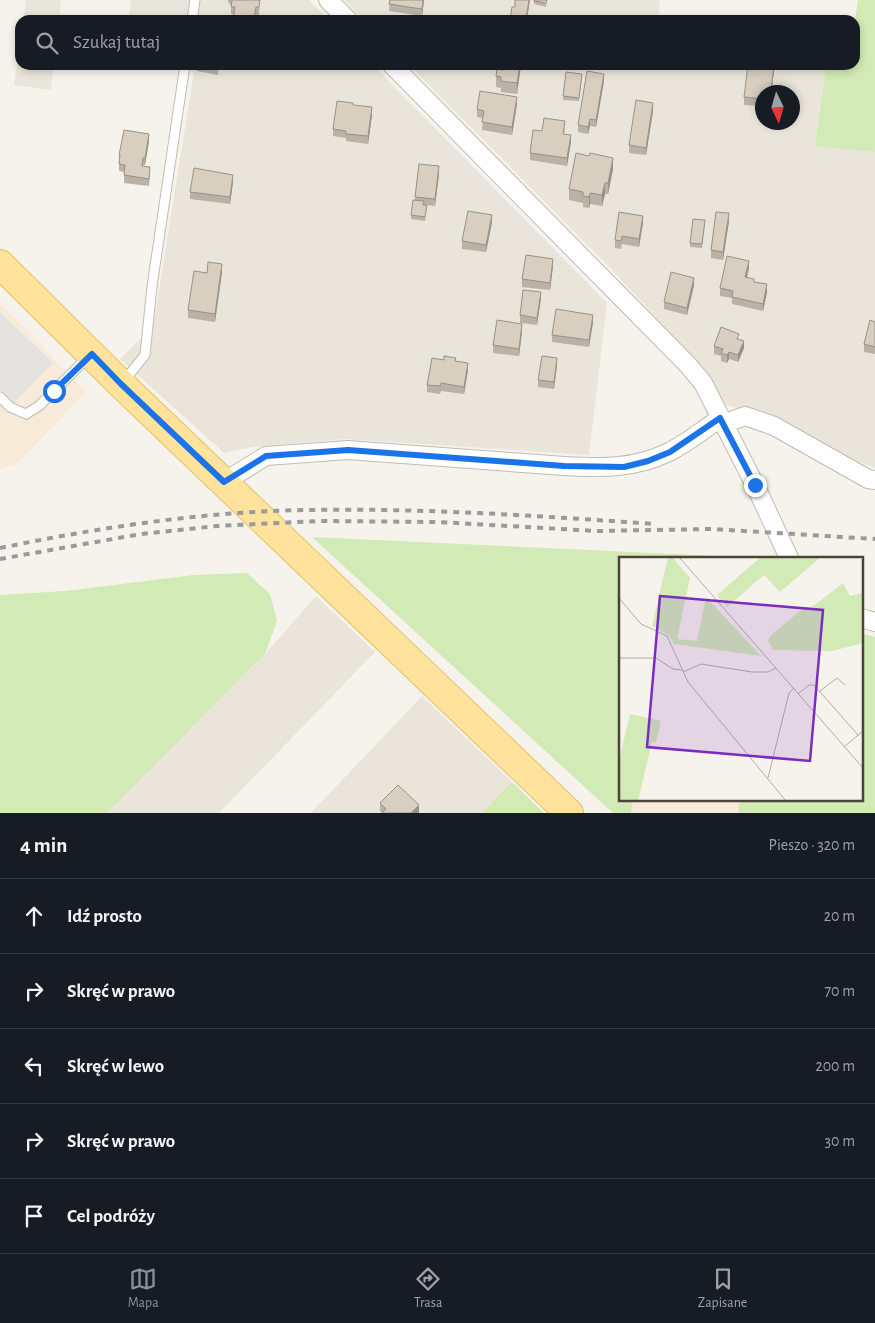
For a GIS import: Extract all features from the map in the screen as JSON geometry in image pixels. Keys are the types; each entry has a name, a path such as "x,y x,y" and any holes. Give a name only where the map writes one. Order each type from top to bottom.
{"main road":[{"path":"0,264 121,384 569,813"}],"street":[{"path":"328,0 343,15"},
{"path":"397,70 688,365 703,383 755,485 789,557"},
{"path":"224,482 266,456 348,450 572,467 624,467 648,461 670,452 722,421 745,416 774,426 868,479 875,480"},
{"path":"862,618 875,622"}],"lane":[{"path":"193,15 195,0"},
{"path":"121,384 145,354 152,286 184,70"},
{"path":"0,397 10,408 26,414 38,406 92,354"}],"shaded area":[{"path":"26,0 61,0 60,15 24,15"},
{"path":"131,0 309,0 324,15 129,15"},
{"path":"344,0 660,0 658,15 359,15"},
{"path":"16,70 53,70 51,90 14,85"},
{"path":"185,70 378,70 607,303 589,455 345,439 252,447 224,453 120,359 153,327 194,72"},
{"path":"414,70 825,70 815,145 875,152 875,468 850,459 773,418 727,405 695,360 611,269"},
{"path":"0,303 86,392 17,464 0,469"},
{"path":"0,312 53,363 14,403 0,390"},
{"path":"316,596 375,652 219,813 107,813 265,654"},
{"path":"422,696 512,782 482,813 311,813"},
{"path":"633,801 740,801 738,813 631,813"}],"green space":[{"path":"858,0 875,0 875,152 815,146 825,70 860,70 860,15 856,15"},
{"path":"312,537 740,557 619,557 619,801 633,801 631,813 613,813"},
{"path":"247,573 270,594 277,621 265,654 107,813 0,813 0,595 65,591 193,575"},
{"path":"862,633 875,637 875,813 738,813 740,801 862,801"},
{"path":"512,782 544,813 482,813"}],"building":[{"path":"232,0 260,0 255,15 234,15 235,7 231,7"},
{"path":"390,0 423,0 422,9 389,4"},
{"path":"515,0 529,0 527,15 511,15 512,7 515,7"},
{"path":"534,0 547,0 546,3"},
{"path":"497,70 519,70 517,83 501,81 501,77 496,76"},
{"path":"747,70 773,70 772,85 755,85 755,98 744,97"},
{"path":"587,71 604,74 596,120 590,119 588,127 578,125"},
{"path":"566,72 582,74 579,98 563,96"},
{"path":"480,91 517,97 512,127 482,122 484,111 477,109"},
{"path":"636,100 653,103 646,148 629,145"},
{"path":"337,101 372,107 368,136 346,134 346,131 333,129"},
{"path":"544,118 565,121 563,134 571,135 567,158 530,153 533,130 542,131"},
{"path":"124,130 149,134 142,166 150,167 149,179 124,175 125,165 119,164 119,155"},
{"path":"576,153 589,156 590,153 613,158 608,183 605,183 602,195 590,193 589,197 583,196 583,192 569,189"},
{"path":"419,164 439,166 435,199 415,197"},
{"path":"194,168 233,175 230,197 190,192"},
{"path":"413,200 424,201 423,205 427,205 425,217 411,215"},
{"path":"468,211 492,215 486,245 462,241"},
{"path":"619,212 643,216 639,239 622,236 621,241 615,240"},
{"path":"716,212 729,213 723,252 711,250"},
{"path":"693,219 705,220 702,244 690,243"},
{"path":"526,255 553,259 550,283 522,279"},
{"path":"727,256 749,261 745,277 754,279 754,282 767,284 763,304 732,297 733,291 720,288"},
{"path":"208,262 222,264 215,314 188,310 194,271 207,273"},
{"path":"671,272 694,278 687,308 664,302"},
{"path":"523,290 541,292 537,318 520,315"},
{"path":"556,309 593,315 589,340 552,335"},
{"path":"497,320 522,324 519,349 493,345"},
{"path":"870,320 875,322 875,347 864,344"},
{"path":"721,327 739,334 737,339 744,341 738,355 729,352 727,355 721,353 723,349 714,346"},
{"path":"444,356 456,358 455,361 468,363 464,387 441,383 440,386 427,385 432,358 444,360"},
{"path":"542,356 557,358 554,382 538,380"},
{"path":"398,785 419,805 411,813 382,813 386,809 380,803"}],"railway":[{"path":"0,548 116,527 194,517 272,511 440,511 655,524"},
{"path":"0,559 141,534 217,526 319,521 438,522 597,531 712,529 875,539"}],"route":[{"path":"54,391 92,354 224,482 266,456 348,450 594,468 624,467 648,461 670,452 720,418 755,485"}]}
